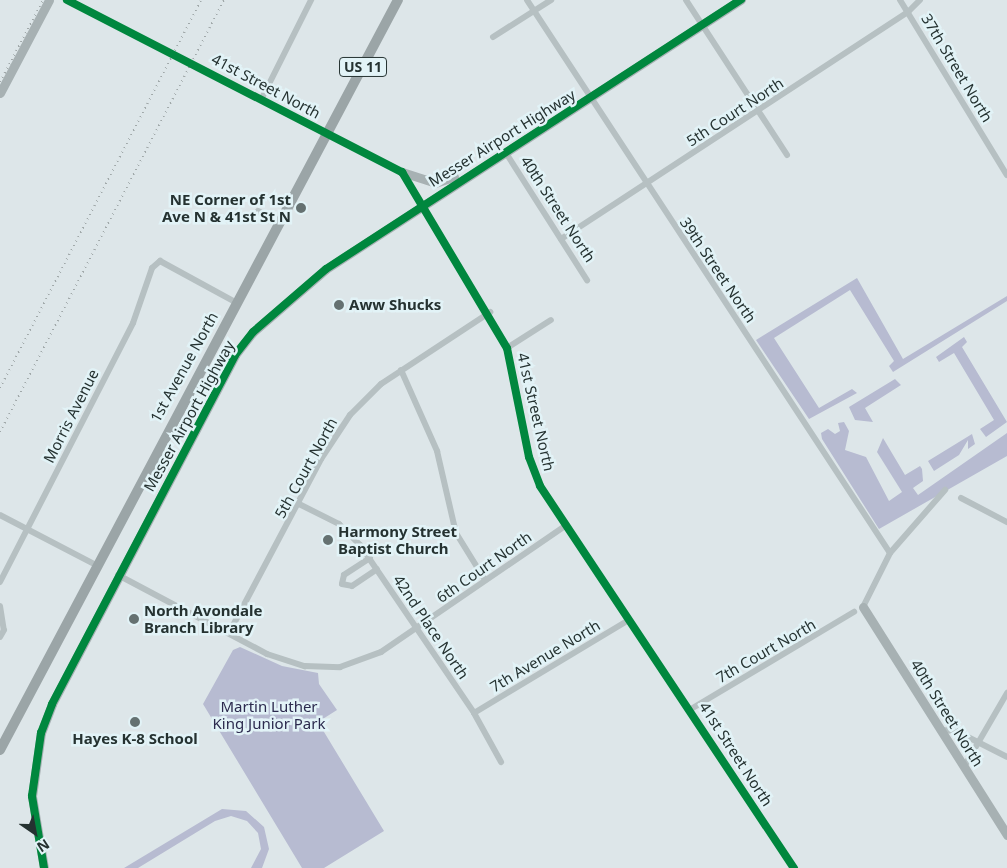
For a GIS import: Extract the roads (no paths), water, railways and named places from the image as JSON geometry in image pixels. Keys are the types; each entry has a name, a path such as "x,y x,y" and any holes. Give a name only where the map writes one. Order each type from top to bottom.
{"main road":[{"path":"0,93 49,0"},
{"name":"1st Avenue North","path":"0,750 96,565 281,223 398,0"},
{"name":"Messer Airport Highway","path":"44,868 32,796 41,733 118,575 235,355 253,332 324,270 423,204 506,153 741,0"},
{"path":"402,172 445,183 470,168 482,166"},
{"name":"40th Street North","path":"863,607 1007,835"}],"street":[{"name":"41st Street North","path":"67,0 262,98 402,172 490,312 507,348 529,457 540,486 565,526 691,709 794,868"},
{"path":"262,98 311,0"},
{"name":"39th Street North","path":"527,0 890,553"},
{"path":"493,37 551,0"},
{"path":"686,0 787,155"},
{"name":"37th Street North","path":"900,0 1007,175"},
{"name":"5th Court North","path":"561,239 759,112 908,12 920,0"},
{"name":"40th Street North","path":"506,153 587,280"},
{"path":"258,211 281,223"},
{"name":"Morris Avenue","path":"0,582 133,323 152,268 160,261 237,303"},
{"name":"5th Court North","path":"229,633 342,426 364,399 401,370 490,312"},
{"path":"507,348 551,320"},
{"path":"401,370 437,451 456,533 485,580"},
{"path":"863,607 883,576 890,553 946,490"},
{"path":"961,498 1007,522"},
{"name":"42nd Place North","path":"300,504 339,524 370,558 474,713 501,762"},
{"path":"0,515 96,565"},
{"name":"6th Court North","path":"118,575 267,654 305,666 340,667 380,652 565,526"},
{"path":"370,558 344,575 342,584 352,586 377,569"},
{"path":"0,606 4,630 0,637"},
{"name":"7th Court North","path":"691,709 854,612"},
{"name":"7th Avenue North","path":"474,713 629,620"},
{"path":"964,767 981,743 1007,693"},
{"path":"941,730 956,731 1007,757"}],"railway":[{"path":"0,82 43,0"},
{"path":"0,388 201,0"},
{"path":"0,432 224,0"}],"place":[{"name":"NE Corner of 1st Ave N & 41st St N","path":"301,208"},
{"name":"Aww Shucks","path":"339,305"},
{"name":"Harmony Street Baptist Church","path":"328,540"},
{"name":"North Avondale Branch Library","path":"134,619"},
{"name":"Hayes K-8 School","path":"135,722"}],"park label":[{"name":"Martin Luther King Junior Park","path":"269,714"}]}
